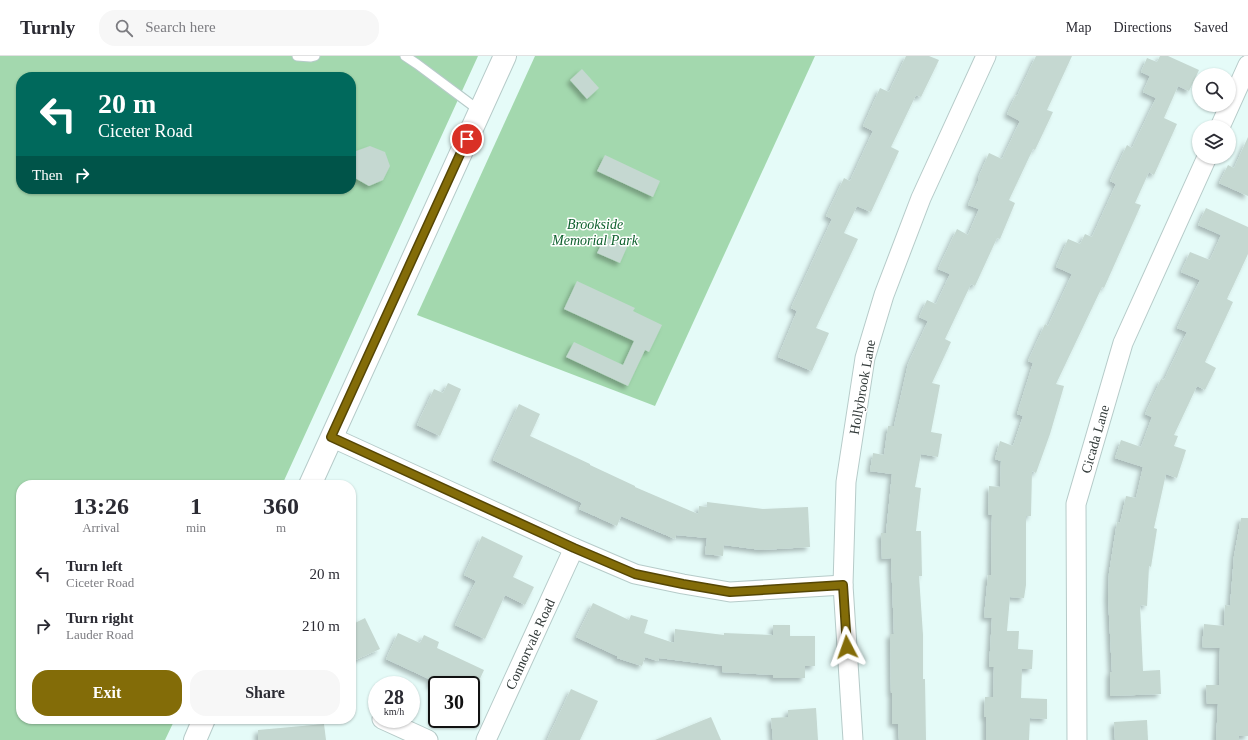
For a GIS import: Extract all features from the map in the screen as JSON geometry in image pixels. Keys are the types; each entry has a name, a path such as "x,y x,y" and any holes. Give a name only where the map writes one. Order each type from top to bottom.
{"main road":[{"path":"312,480 505,56"},
{"path":"195,740 202,724"}],"street":[{"name":"Hollybrook Lane","path":"853,740 843,585 846,482 865,358 884,295 921,198 986,56"},
{"path":"1242,56 1248,59"},
{"path":"1223,120 1248,65"},
{"name":"Cicada Lane","path":"1077,740 1076,504 1123,343 1204,164"},
{"path":"331,437 574,548 635,574 730,592 843,585"},
{"name":"Connorvale Road","path":"486,740 574,548"},
{"path":"402,728 428,740"}],"lane":[{"path":"297,56 316,56"},
{"path":"405,56 480,111"}],"green space":[{"path":"0,56 478,56 284,480 16,480 16,724 173,724 165,740 0,740"},
{"name":"Brookside Memorial Park","path":"535,56 815,56 655,406 417,315"}],"building":[{"path":"906,56 929,56 939,60 921,97 916,95 891,147 899,151 871,212 857,206 844,233 858,239 816,328 829,333 812,371 778,357 797,311 791,308 832,219 826,216 844,178 850,181 873,131 863,126 880,88 889,92"},
{"path":"1036,56 1072,56 1047,110 1053,112 1035,150 1033,149 1009,200 1015,203 1000,239 997,238 975,286 971,284 945,339 951,342 932,383 940,385 931,432 942,434 938,457 921,454 915,487 921,488 916,531 921,531 922,576 919,576 923,635 923,679 925,679 926,740 899,740 898,724 892,724 890,634 894,634 891,558 882,559 881,533 886,533 892,474 870,471 873,453 884,455 888,426 894,426 908,364 928,321 919,317 927,300 936,304 950,274 938,269 957,229 968,235 979,209 968,205 989,153 1002,159 1020,121 1007,114"},
{"path":"1160,56 1168,56 1195,68 1192,68 1192,85 1189,91 1178,86 1164,118 1177,124 1154,175 1149,172 1135,203 1141,205 1104,288 1102,287 1056,384 1064,386 1050,434 1036,473 1032,471 1031,516 1026,516 1026,585 1024,598 1010,597 1007,631 1019,631 1018,649 1033,650 1032,669 1022,669 1021,698 1047,699 1047,719 1030,718 1029,740 986,740 986,717 984,717 985,697 993,697 994,667 989,667 992,618 984,617 988,575 991,575 992,515 988,514 989,486 1000,487 1001,461 995,459 1000,441 1013,446 1023,416 1017,414 1033,363 1028,361 1045,324 1048,326 1072,274 1056,267 1068,239 1080,244 1085,234 1092,237 1116,184 1110,181 1127,145 1132,148 1156,98 1143,92 1150,76 1141,72 1147,58 1157,62"},
{"path":"582,69 599,88 587,99 570,80"},
{"path":"1248,137 1248,196 1219,183 1228,165 1234,168"},
{"path":"370,146 385,152 390,166 383,180 369,186 356,179 356,151"},
{"path":"605,155 660,181 653,197 597,171"},
{"path":"1206,208 1248,227 1248,254 1227,299 1233,302 1205,362 1216,368 1205,390 1197,386 1174,435 1178,436 1174,446 1186,450 1177,478 1166,474 1154,528 1157,529 1151,567 1149,566 1147,606 1140,605 1143,671 1160,670 1161,694 1110,696 1110,672 1112,672 1108,597 1109,573 1117,522 1120,523 1126,496 1136,498 1143,467 1115,458 1121,440 1141,447 1152,417 1145,414 1161,379 1164,380 1187,332 1177,328 1200,280 1181,272 1190,252 1210,260 1221,235 1198,225"},
{"path":"605,237 627,247 620,263 597,253"},
{"path":"577,281 635,308 633,311 662,325 649,352 645,350 628,386 566,357 574,342 623,365 634,341 564,309"},
{"path":"448,383 461,389 440,436 417,425 434,389 443,393"},
{"path":"519,404 540,414 530,436 635,487 698,514 699,506 707,507 707,502 763,509 808,507 810,547 761,550 724,545 723,556 705,554 707,538 676,535 675,539 621,516 617,526 579,509 582,503 493,460"},
{"path":"1241,518 1248,518 1248,736 1239,736 1239,740 1216,740 1218,704 1207,704 1206,685 1219,685 1220,648 1202,647 1204,624 1224,626 1225,605 1230,606 1234,556"},
{"path":"482,536 523,556 513,577 534,587 525,605 505,595 485,639 455,625 476,581 464,575"},
{"path":"593,603 629,620 631,615 648,620 644,633 674,643 675,629 724,635 724,633 773,635 773,625 790,625 790,636 815,636 815,666 805,666 805,678 773,678 773,675 722,672 722,666 659,658 658,661 645,657 642,666 617,658 617,656 576,637"},
{"path":"365,618 380,649 356,660 356,622"},
{"path":"398,633 420,643 424,635 439,642 437,648 484,670 480,679 480,676 428,676 428,679 386,659"},
{"path":"571,689 598,701 580,740 547,740"},
{"path":"816,708 818,740 773,740 771,718 788,717 788,710"},
{"path":"711,717 721,740 655,740"},
{"path":"1147,720 1148,740 1115,740 1114,722"},
{"path":"324,724 326,740 258,740 258,730"}],"route":[{"path":"467,139 331,437 574,548 635,574 730,592 843,585 847,647"}]}
